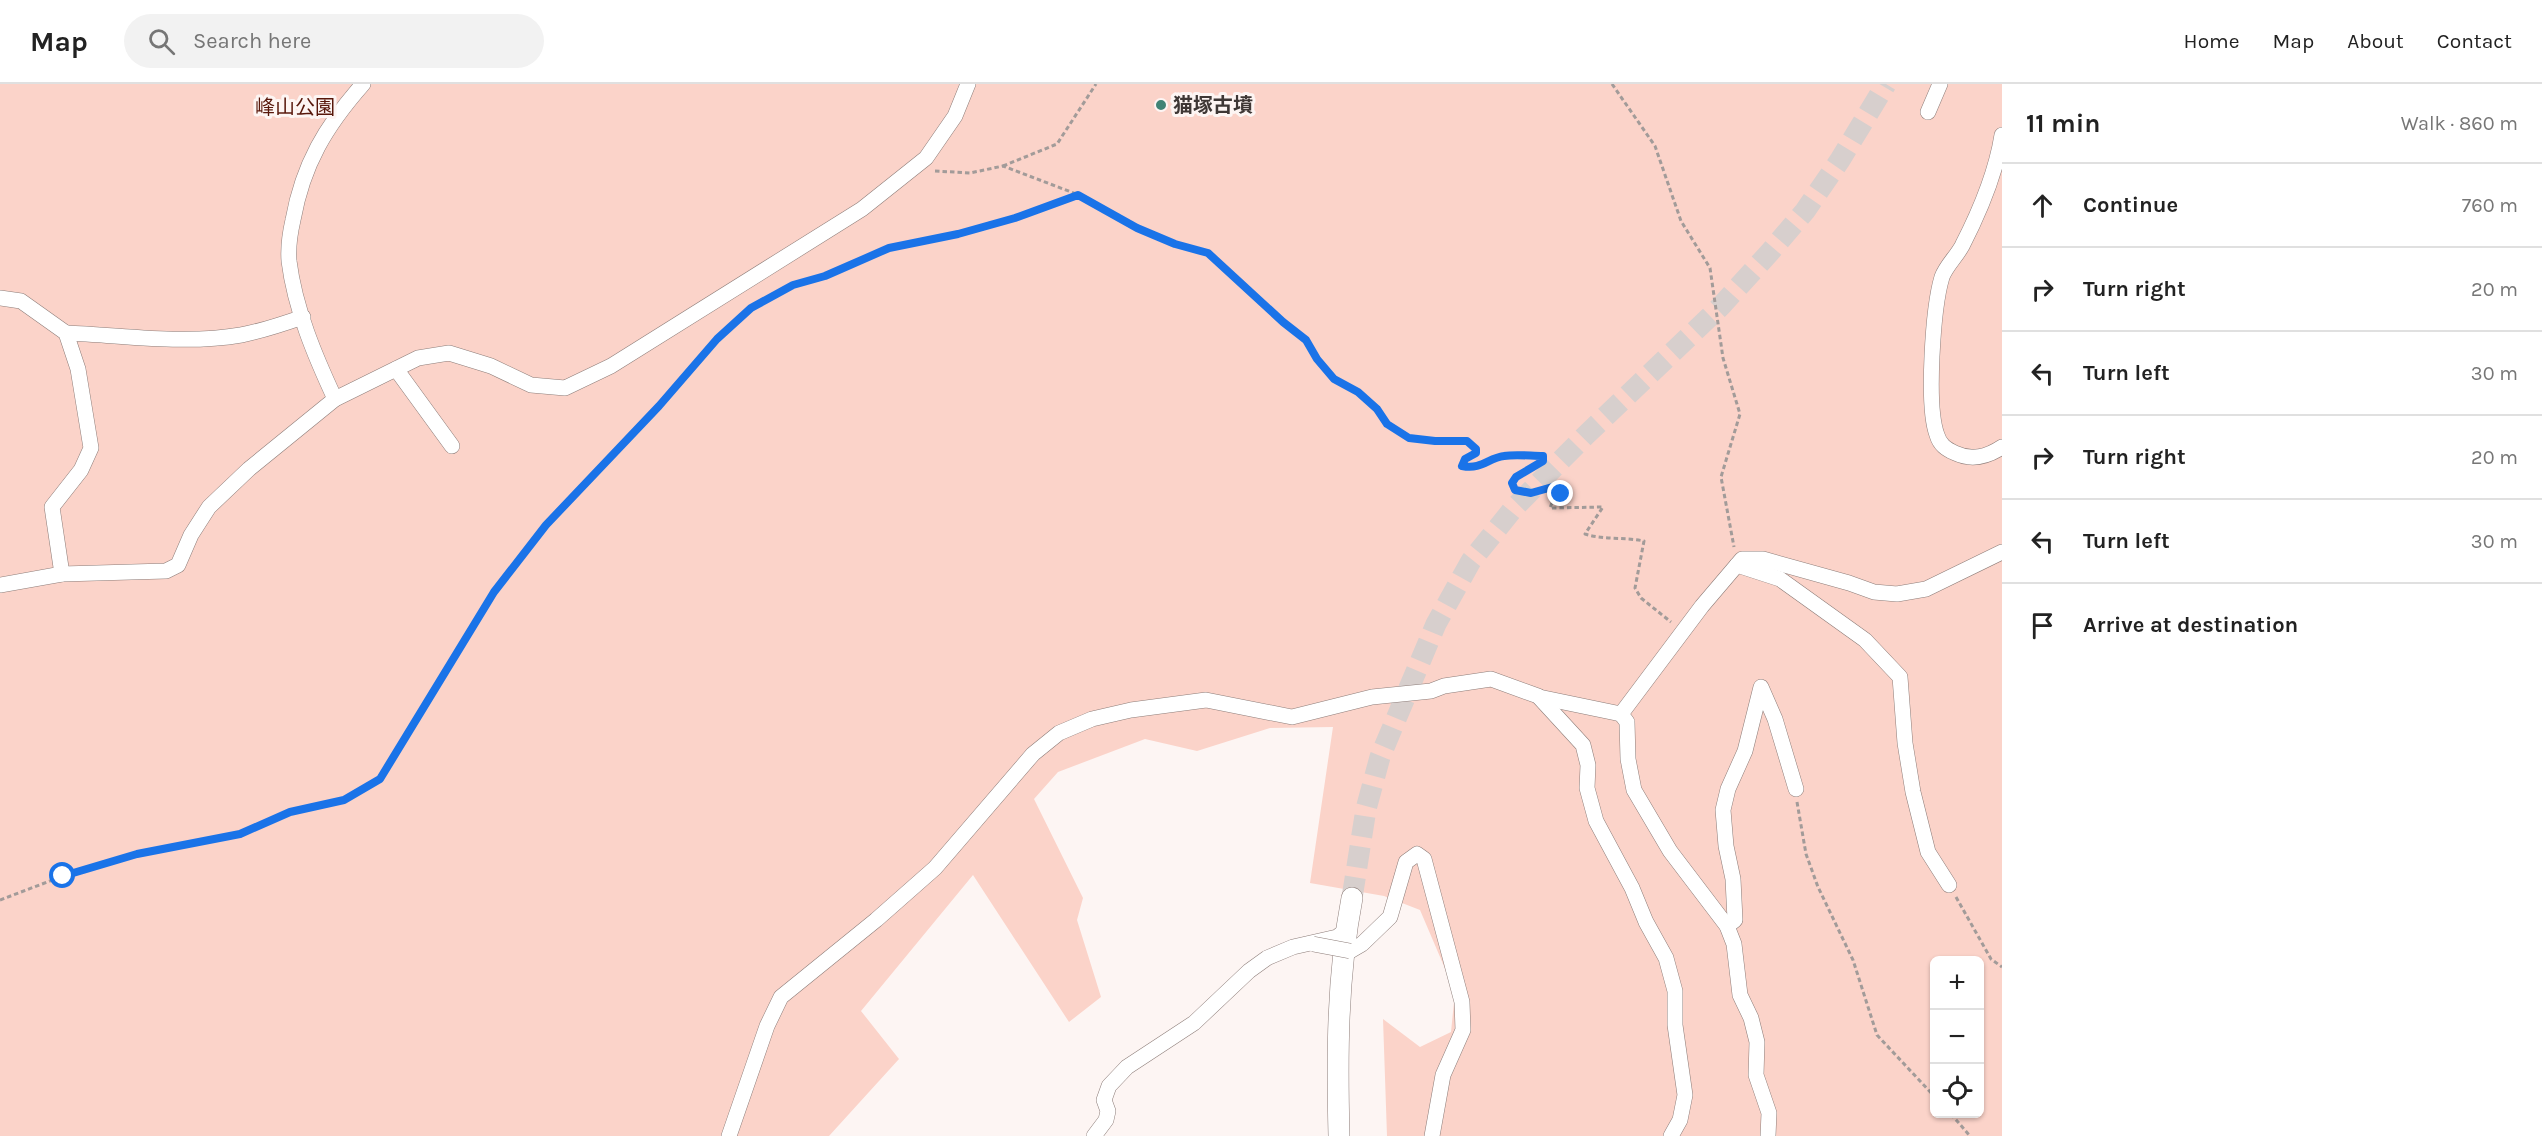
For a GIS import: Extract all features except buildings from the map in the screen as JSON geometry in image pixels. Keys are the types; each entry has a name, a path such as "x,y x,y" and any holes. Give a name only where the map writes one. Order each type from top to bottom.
{"street":[{"path":"335,399 317,359 303,317 289,259 290,234 298,194 311,156 339,111 363,84"},
{"path":"0,585 62,574 166,571 178,565 191,535 209,507 258,462 335,399 418,358 449,353 491,366 531,385 565,388 611,366 852,215 926,158 955,116 968,84"},
{"path":"1928,112 1940,84"},
{"path":"2002,135 2000,152 1970,228 1961,248 1943,274 1936,303 1932,412 1942,447 1967,458 1981,457 2002,447"},
{"path":"0,298 21,301 66,333 188,339 220,338 261,330 303,317"},
{"path":"62,574 52,507 81,470 91,447 78,369 66,333"},
{"path":"396,369 452,446"},
{"path":"1621,714 1742,559 1763,559 1874,592 1898,594 1926,589 2002,552"},
{"path":"1737,565 1780,579 1865,640 1900,677 1905,743 1913,792 1928,852 1949,885"},
{"path":"729,1136 766,1026 781,997 876,920 935,868 1033,754 1059,733 1092,720 1131,711 1206,700 1292,717 1372,697 1431,691 1444,686 1491,679 1538,696 1621,714 1627,722 1628,759 1634,790 1670,851 1727,926 1734,944 1740,994 1751,1018 1757,1042 1756,1075 1769,1113 1768,1136"},
{"path":"1727,926 1735,920 1733,879 1722,810 1728,789 1745,752 1761,687 1775,719 1796,789"},
{"path":"1538,696 1583,745 1588,765 1587,788 1596,821 1666,958 1675,991 1675,1025 1685,1095 1680,1120 1671,1136"},
{"path":"1313,944 1350,951 1362,944 1390,917 1406,862 1417,854 1424,859 1462,1002 1463,1030 1443,1075 1432,1136"},
{"path":"1339,1136 1336,1053 1343,946 1352,898"},
{"path":"1094,1136 1106,1120 1108,1111 1104,1100 1114,1078 1127,1067 1194,1023 1258,964 1293,947 1337,937 1347,929"}],"path":[{"path":"912,169 970,173 1004,166 1057,144 1096,84"},
{"path":"1612,84 1655,146 1681,221 1710,268 1723,358 1740,414 1721,477 1737,565"},
{"path":"1004,166 1078,195 1137,228 1175,244 1208,253 1283,322 1306,340 1317,359 1334,379 1358,392 1377,409 1387,424 1409,438 1467,441 1476,449 1476,453 1465,459 1462,466 1471,468 1487,464 1502,456 1543,456 1543,461 1516,477 1512,483 1515,490 1531,493 1560,487 1561,494 1553,500 1550,508 1603,507 1585,534 1593,537 1629,538 1644,541 1635,588 1641,598 1668,618 1682,634"},
{"path":"0,900 63,876 137,854 240,834 290,812 344,800 380,779 494,592 546,525 659,406 717,339 751,308 793,285 825,276 889,248 992,225 1078,195"},
{"path":"1796,789 1806,854 1818,887 1854,960 1877,1035 1930,1091"},
{"path":"1949,885 1991,959 2002,968"},
{"path":"1955,1118 1970,1136"}],"green space":[{"name":"峰山公園","path":"0,84 2002,84 2002,1136 1387,1136 1383,1019 1420,1047 1451,1032 1455,992 1420,910 1384,896 1310,883 1333,727 1270,728 1197,751 1145,739 1058,772 1034,799 1083,898 1077,920 1101,997 1069,1022 973,875 861,1011 899,1059 829,1136 0,1136"}],"tunnel":[{"path":"1352,898 1366,809 1380,757 1436,624 1471,561 1513,509 1586,435 1721,306 1770,252 1805,211 1840,160 1886,84"}],"place":[{"name":"猫塚古墳","path":"1161,105"}],"route":[{"path":"63,876 137,854 240,834 290,812 344,800 380,779 494,592 546,525 659,406 717,339 751,308 793,285 825,276 889,248 958,234 1015,218 1078,195 1137,228 1175,244 1208,253 1283,322 1306,340 1317,359 1334,379 1358,392 1377,409 1387,424 1409,438 1467,441 1476,449 1476,453 1465,459 1462,466 1471,468 1487,464 1502,456 1543,456 1543,461 1516,477 1512,483 1515,490 1531,493 1556,486 1560,487 1561,494"}]}
